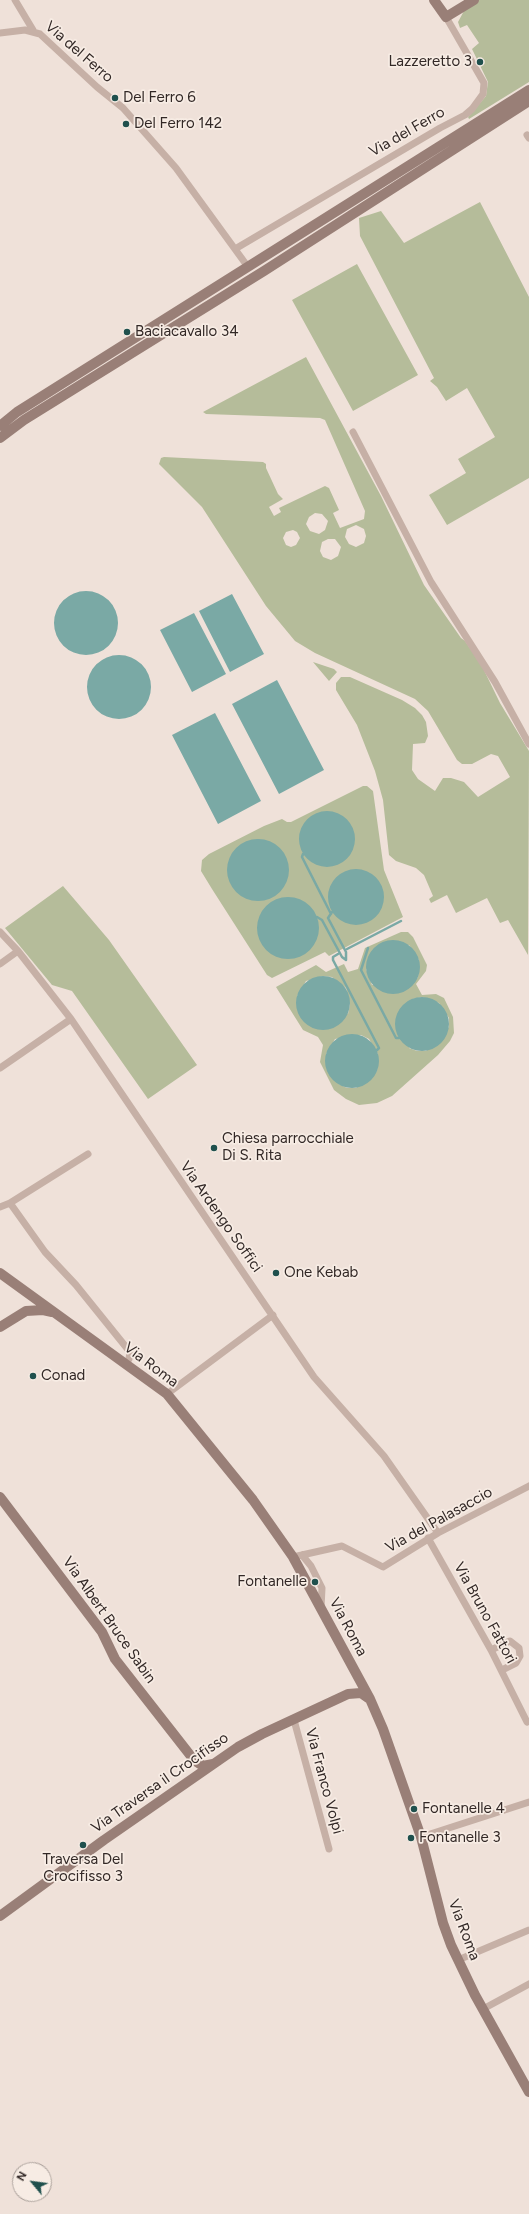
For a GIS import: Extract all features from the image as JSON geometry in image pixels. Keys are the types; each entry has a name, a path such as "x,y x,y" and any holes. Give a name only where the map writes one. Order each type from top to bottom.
{"main road":[{"path":"434,0 446,17 474,0"},
{"name":"Via del Ferro","path":"248,267 529,90"},
{"path":"0,438 24,420 250,280 529,101"},
{"path":"0,426 17,412 248,267"},
{"name":"Via Roma","path":"0,1273 167,1394 297,1556 321,1608 370,1699 383,1729 421,1837 442,1923 458,1960 529,2092"},
{"path":"15,1283 25,1300 21,1313"},
{"path":"0,1327 21,1313 31,1310 43,1310 61,1316"},
{"name":"Via Albert Bruce Sabin","path":"0,1497 102,1632 115,1659 194,1760"},
{"path":"348,1694 356,1682 356,1673"},
{"path":"348,1694 361,1692 370,1699"},
{"name":"Via Traversa il Crocifisso","path":"0,1916 187,1782 216,1763 262,1734 348,1694"},
{"path":"194,1760 203,1766 216,1763"},
{"path":"187,1782 196,1770 194,1760"}],"street":[{"path":"15,0 33,30"},
{"name":"Via del Ferro","path":"235,249 440,128 465,115 472,109 483,94 484,83 446,17"},
{"name":"Via del Ferro","path":"0,33 33,30 50,42 97,87 132,117 176,168 248,267"},
{"path":"353,432 431,582 495,682 529,744"},
{"name":"Via Ardengo Soffici","path":"0,932 18,951 71,1019 149,1132 175,1175 273,1315 314,1377 384,1456 438,1533"},
{"path":"0,964 18,951"},
{"path":"0,1068 71,1019"},
{"path":"0,1208 88,1154"},
{"path":"10,1203 45,1252 76,1285 130,1352 129,1359 125,1364"},
{"path":"167,1394 273,1315"},
{"name":"Via del Palasaccio","path":"297,1556 342,1546 383,1567 428,1538 529,1486"},
{"name":"Via Bruno Fattori","path":"428,1538 502,1670 527,1722"},
{"path":"491,1650 510,1642 519,1648 520,1656 516,1663 502,1670"},
{"name":"Via Franco Volpi","path":"294,1720 329,1849"},
{"path":"421,1837 529,1802"},
{"path":"458,1960 529,1930"},
{"path":"483,2009 529,1984"}],"green space":[{"path":"479,0 529,0 529,82 469,119 468,117 486,96 488,82 472,49 479,43 467,25 460,28 458,22 465,9"},
{"path":"480,202 529,297 529,478 447,525 429,495 466,473 458,459 495,437 467,388 446,401 437,387 430,381 434,378 360,236 359,218 381,211 404,243"},
{"path":"357,264 418,375 353,411 292,300"},
{"path":"306,357 381,496 424,585 482,666 500,703 529,751 528,955 508,920 500,923 487,898 456,913 447,895 431,903 429,899 433,896 424,875 416,868 396,861 389,855 383,800 375,771 357,725 336,690 336,683 341,677 350,677 402,700 415,708 422,715 426,722 428,736 425,743 413,744 412,770 418,779 435,791 443,778 451,778 464,782 478,797 510,777 498,756 491,754 472,764 462,764 457,760 428,711 415,699 315,653 295,641 266,606 202,507 159,464 161,458 164,457 263,462 266,464 266,468 278,494 283,499 269,507 274,516 281,512 279,508 325,486 329,488 339,510 333,513 340,528 364,519 365,511 325,420 320,418 206,414 203,412","holes":["315,513 322,514 328,521 325,530 319,534 310,531 306,524 309,517","356,525 364,529 366,536 364,543 356,547 349,544 345,537 347,529","293,530 297,532 300,538 296,545 291,547 286,545 283,538 286,532","328,539 335,539 341,547 338,556 331,560 323,557 320,551 322,542"]},
{"path":"313,662 334,669 337,672 329,681"},
{"path":"363,786 367,786 373,791 384,870 403,917 329,956 325,952 272,978 267,975 201,871 202,860 209,854 264,826 282,819 287,822 291,822"},
{"path":"63,886 109,940 197,1065 148,1099 72,991 52,985 5,928"},
{"path":"401,932 408,932 413,937 427,965 426,971 416,984 422,995 436,994 444,998 453,1017 454,1033 450,1041 438,1055 392,1096 377,1103 359,1105 346,1099 334,1090 320,1062 323,1045 318,1037 303,1030 276,987 316,965 326,972 344,964 348,972 358,969 365,948","holes":["409,945 419,960 418,978 372,985 366,969","323,976 332,977 346,988 350,1005 348,1014 297,996 306,981","422,997 439,1003 449,1018 449,1027 426,1051 417,1051 409,1048 413,999","361,1035 369,1039 378,1054 377,1071 356,1088 347,1088 339,1084 326,1054 335,1039"]}],"water":[{"path":"86,591 104,597 112,605 118,623 112,641 104,649 86,655 68,649 60,641 54,623 60,605 68,597"},
{"path":"232,594 264,654 230,672 199,611"},
{"path":"194,613 226,674 192,692 160,630"},
{"path":"119,655 137,661 145,669 151,687 145,705 137,713 119,719 101,713 93,705 87,687 93,669 101,661"},
{"path":"277,680 324,770 279,794 232,704"},
{"path":"215,713 261,801 218,824 172,735"},
{"path":"321,811 333,811 343,815 351,823 355,833 355,845 351,855 343,863 333,867 321,867 311,863 303,855 299,845 299,833 303,823 311,815"},
{"path":"258,839 270,841 280,848 287,858 289,870 287,882 280,892 270,899 258,901 246,899 236,892 229,882 227,870 229,858 236,848 246,841"},
{"path":"350,869 362,869 372,873 380,881 384,891 384,903 380,913 372,921 362,925 350,925 340,921 332,913 328,903 328,891 332,881 340,873"},
{"path":"288,897 300,899 310,906 317,916 319,928 317,940 310,950 300,957 288,959 276,957 266,950 259,940 257,928 259,916 266,906 276,899"},
{"path":"388,940 398,940 408,944 416,952 420,962 420,972 416,982 408,990 398,994 388,994 378,990 370,982 366,972 366,962 370,952 378,944"},
{"path":"318,976 328,976 338,980 346,988 350,998 350,1008 346,1018 338,1026 328,1030 318,1030 308,1026 300,1018 296,1008 296,998 300,988 308,980"},
{"path":"417,997 427,997 437,1001 445,1009 449,1019 449,1029 445,1039 437,1047 427,1051 417,1051 407,1047 399,1039 395,1029 395,1019 399,1009 407,1001"},
{"path":"347,1034 357,1034 367,1038 375,1046 379,1056 379,1066 375,1076 367,1084 357,1088 347,1088 337,1084 329,1076 325,1066 325,1056 329,1046 337,1038"}],"waterway":[{"path":"303,854 302,857 331,914"},
{"path":"332,912 328,918 346,952 346,960"},
{"path":"317,917 322,920 342,957 346,960"},
{"path":"347,949 401,921"},
{"path":"368,948 361,970 396,1038 399,1038"},
{"path":"338,954 333,957 333,960 379,1048 377,1050"}],"place":[{"name":"Lazzeretto 3","path":"480,62"},
{"name":"Del Ferro 6","path":"115,98"},
{"name":"Del Ferro 142","path":"126,124"},
{"name":"Baciacavallo 34","path":"127,332"},
{"name":"Chiesa parrocchiale Di S. Rita","path":"214,1148"},
{"name":"One Kebab","path":"276,1273"},
{"name":"Conad","path":"33,1376"},
{"name":"Fontanelle","path":"315,1582"},
{"name":"Fontanelle 4","path":"414,1809"},
{"name":"Fontanelle 3","path":"411,1838"},
{"name":"Traversa Del Crocifisso 3","path":"83,1845"}]}
